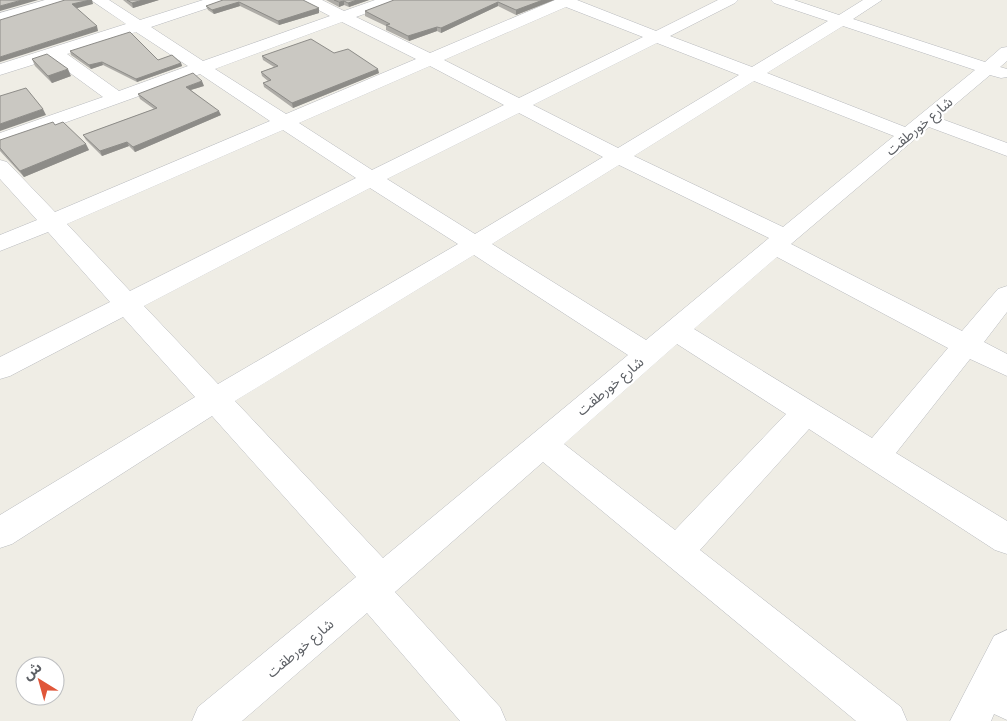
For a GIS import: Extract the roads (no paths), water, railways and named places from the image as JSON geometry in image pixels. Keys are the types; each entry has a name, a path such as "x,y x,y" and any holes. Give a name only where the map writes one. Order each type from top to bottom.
{"street":[{"path":"0,18 61,0"},
{"path":"99,0 371,179 648,354"},
{"path":"0,70 218,0"},
{"path":"310,0 619,157 780,242 1007,366"},
{"path":"0,140 115,97 202,68 389,0"},
{"path":"0,244 431,60 566,0 753,74 918,128 1007,150"},
{"path":"0,369 371,179 521,106 730,0"},
{"path":"779,0 841,20 1000,65"},
{"path":"0,533 214,400 474,245 874,0"},
{"path":"54,53 115,97"},
{"name":"شارع خورطقت","path":"212,721 677,331 780,242 918,128 1000,65"},
{"path":"0,166 214,400 375,585 486,721"},
{"path":"876,455 1007,295"},
{"path":"677,331 1007,539"},
{"path":"677,552 806,412"},
{"path":"541,444 887,721"},
{"path":"970,721 998,694 1007,649"}]}
